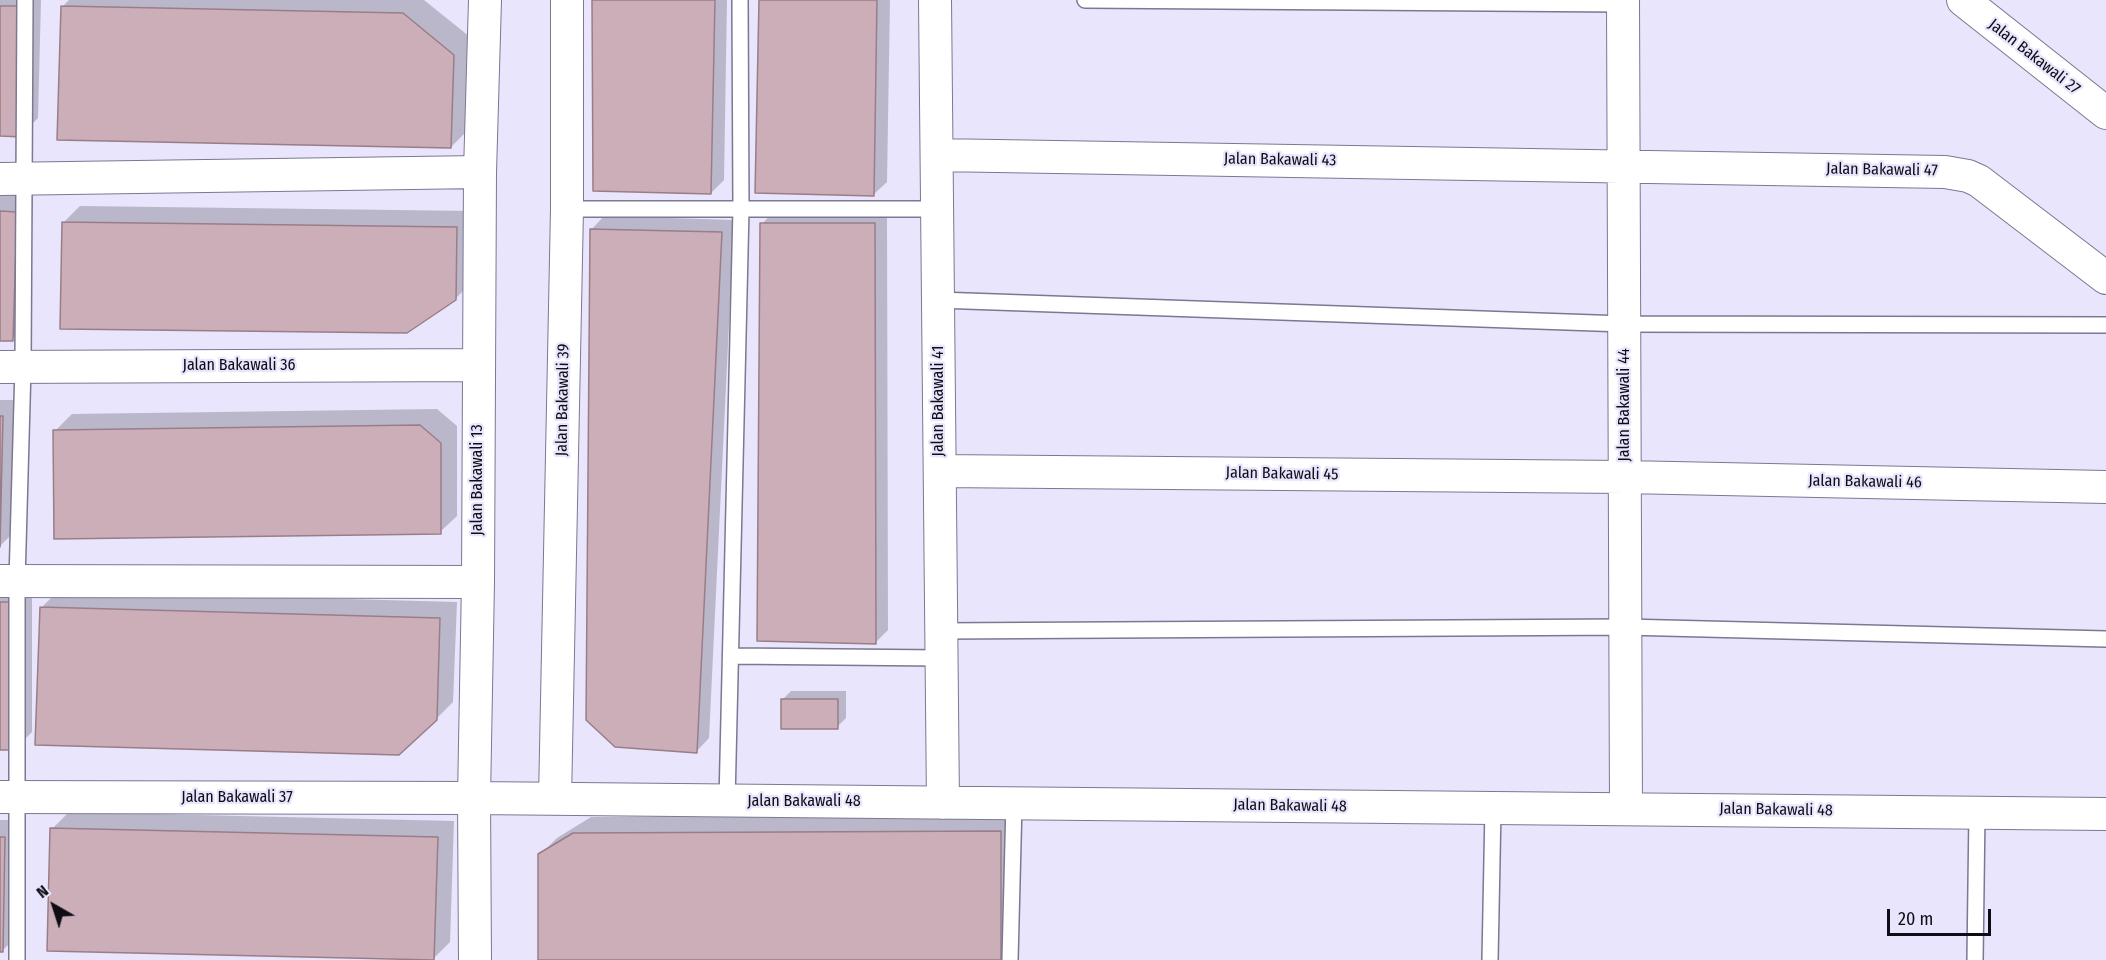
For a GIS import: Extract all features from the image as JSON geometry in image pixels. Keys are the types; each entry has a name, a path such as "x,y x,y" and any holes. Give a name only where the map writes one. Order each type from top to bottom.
{"street":[{"name":"Jalan Bakawali 13","path":"475,960 474,798 478,582 480,172 485,0"},
{"name":"Jalan Bakawali 39","path":"555,800 567,209 567,0"},
{"name":"Jalan Bakawali 41","path":"935,0 943,803"},
{"name":"Jalan Bakawali 27","path":"1963,0 2106,113"},
{"name":"Jalan Bakawali 44","path":"1623,2 1626,809"},
{"name":"Jalan Bakawali 43","path":"937,155 1624,166"},
{"name":"Jalan Bakawali 47","path":"1624,166 1957,173 1979,181 1989,188 2106,278"},
{"path":"13,179 480,172"},
{"name":"Jalan Bakawali 36","path":"12,367 478,365"},
{"name":"Jalan Bakawali 45","path":"940,471 1625,477"},
{"name":"Jalan Bakawali 46","path":"1625,477 2106,487"},
{"path":"9,581 478,582"},
{"name":"Jalan Bakawali 37","path":"8,797 474,798"},
{"name":"Jalan Bakawali 48","path":"474,798 2106,814"}],"lane":[{"path":"17,960 8,797 9,581 13,179 25,0"},
{"path":"727,801 741,209 740,0"},
{"path":"1085,0 1623,2"},
{"path":"567,209 937,208"},
{"path":"938,300 1624,324 2106,325"},
{"path":"730,656 941,644 1625,627 2106,639"},
{"path":"1010,960 1014,803"},
{"path":"1491,960 1493,808"},
{"path":"1975,960 1977,812"}],"building":[{"path":"592,0 715,0 711,194 593,191"},
{"path":"759,0 877,0 874,196 755,193"},
{"path":"0,6 25,6 22,137 0,136"},
{"path":"61,6 403,13 454,55 451,148 57,140"},
{"path":"0,211 17,212 13,341 0,341"},
{"path":"62,222 457,227 456,300 407,333 60,329"},
{"path":"760,223 875,223 876,644 757,641"},
{"path":"590,229 722,232 697,753 615,747 586,720"},
{"path":"0,416 3,416 0,547"},
{"path":"420,425 441,443 441,534 54,539 53,430"},
{"path":"0,602 16,602 16,750 0,750"},
{"path":"40,607 440,618 437,720 399,755 35,745"},
{"path":"781,699 838,699 838,729 781,729"},
{"path":"50,828 438,837 434,960 47,951"},
{"path":"1001,831 1001,960 538,960 538,854 573,833"},
{"path":"0,837 5,837 3,952 0,952"}]}
